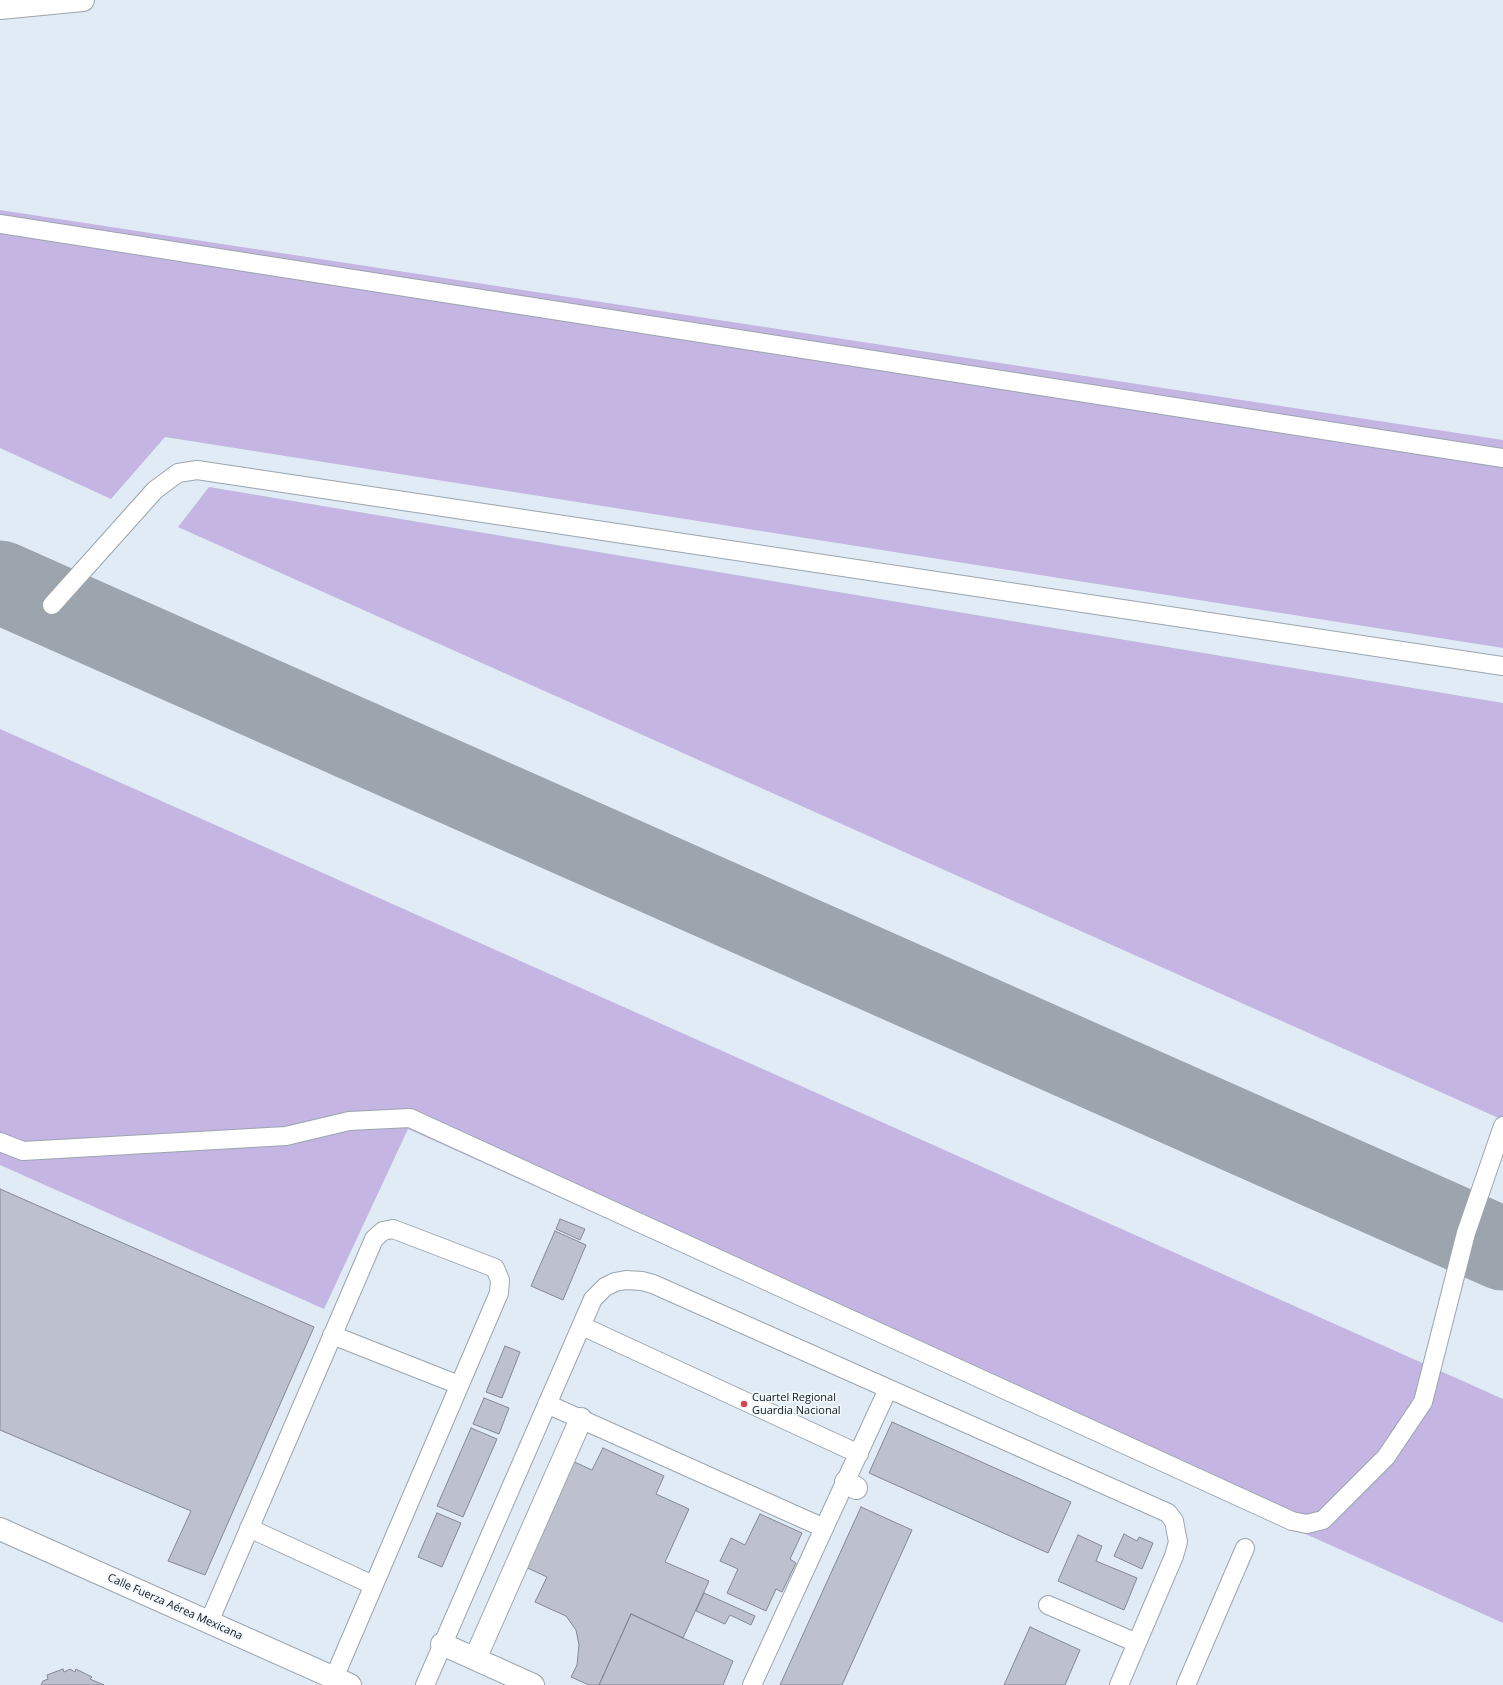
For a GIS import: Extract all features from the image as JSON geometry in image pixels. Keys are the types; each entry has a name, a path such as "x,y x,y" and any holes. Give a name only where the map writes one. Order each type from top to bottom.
{"main road":[{"path":"0,8 82,0"},
{"path":"475,1659 581,1419"},
{"name":"Calle Fuerza Aérea Mexicana","path":"0,1529 342,1682"},
{"path":"442,1644 533,1685"}],"lane":[{"path":"0,224 1503,458"},
{"path":"52,605 155,490 178,473 197,470 1503,666"},
{"path":"0,1142 23,1151 286,1136 349,1121 410,1118 1292,1521 1307,1524 1323,1520 1386,1457 1423,1402 1466,1233 1503,1126"},
{"path":"209,1622 374,1239 382,1231 393,1229 496,1268 500,1280 498,1293 373,1584 342,1682"},
{"path":"425,1685 593,1299 605,1287 615,1282 626,1280 642,1281 653,1284 1168,1513 1174,1521 1178,1542 1174,1556 1119,1685"},
{"path":"582,1326 859,1454"},
{"path":"332,1335 459,1385"},
{"path":"752,1685 824,1528 851,1485 859,1454 888,1389"},
{"path":"547,1404 824,1528"},
{"path":"249,1528 373,1584"},
{"path":"1186,1685 1245,1548"},
{"path":"1048,1605 1137,1643"}],"shaded area":[{"path":"0,210 1503,440 1503,648 165,437 111,499 0,448"},
{"path":"209,487 1503,703 1503,1120 178,527"},
{"path":"0,729 1503,1399 1503,1623 408,1129 324,1309 0,1165"}],"building":[{"path":"0,1189 314,1327 205,1575 168,1561 191,1511 0,1430"},
{"path":"560,1219 585,1229 580,1240 556,1229"},
{"path":"555,1231 586,1245 563,1300 531,1286"},
{"path":"505,1346 520,1352 502,1398 486,1392"},
{"path":"484,1398 509,1408 499,1434 473,1424"},
{"path":"892,1422 1071,1502 1048,1553 869,1473"},
{"path":"471,1428 497,1439 463,1517 437,1506"},
{"path":"603,1448 664,1476 656,1494 689,1509 665,1562 709,1581 683,1638 631,1614 599,1685 589,1685 571,1677 577,1665 579,1645 576,1630 566,1616 535,1602 547,1577 519,1564 568,1459 592,1470"},
{"path":"861,1507 912,1530 842,1685 780,1685"},
{"path":"437,1513 461,1523 442,1567 418,1557"},
{"path":"760,1514 802,1533 790,1559 796,1563 782,1592 776,1589 766,1611 727,1593 738,1569 720,1561 731,1538 745,1545"},
{"path":"1124,1534 1137,1541 1139,1537 1153,1543 1142,1569 1114,1556"},
{"path":"1078,1535 1102,1546 1096,1561 1137,1578 1124,1610 1058,1581"},
{"path":"704,1593 755,1616 751,1625 730,1615 725,1624 696,1611"},
{"path":"631,1614 733,1661 723,1685 599,1685"},
{"path":"1030,1627 1080,1650 1065,1685 1004,1685"},
{"path":"63,1669 64,1672 70,1669 75,1672 76,1669 92,1677 90,1679 104,1685 41,1685 43,1681 48,1679 47,1675"}],"taxiway":[{"path":"0,582 1503,1249"}],"place":[{"name":"Cuartel Regional Guardia Nacional","path":"744,1404"}]}
